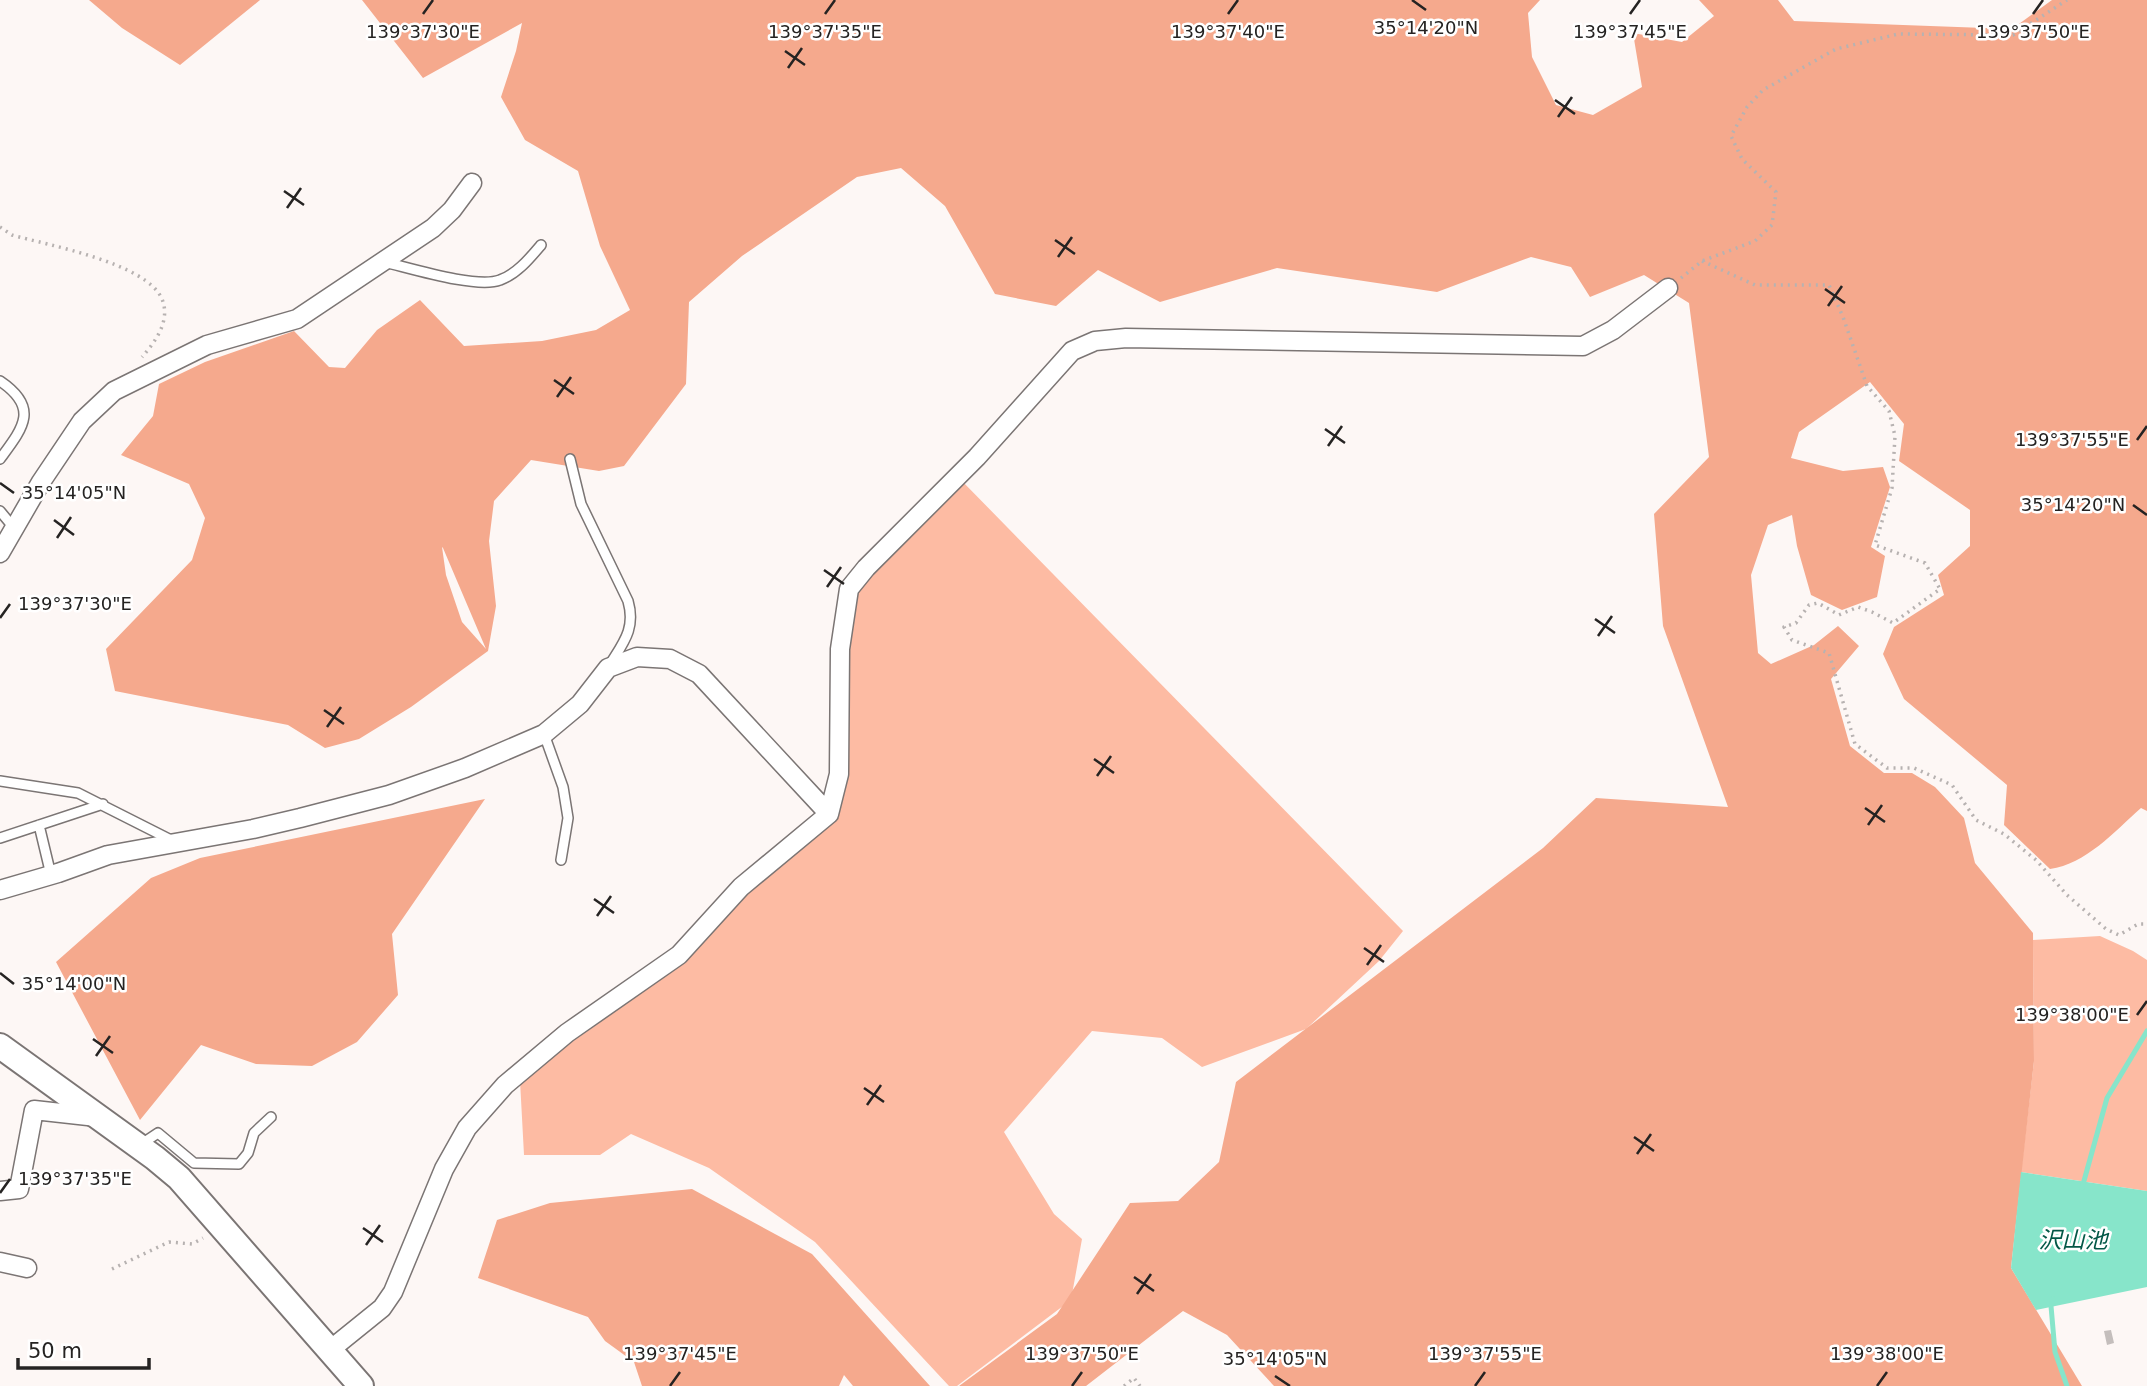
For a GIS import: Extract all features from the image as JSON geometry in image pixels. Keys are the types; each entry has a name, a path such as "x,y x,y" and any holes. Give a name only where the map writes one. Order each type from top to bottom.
{"street":[{"path":"0,553 41,482 82,421 114,391 207,345 297,319 433,228 472,183"},
{"path":"330,1350 382,1308 393,1292 444,1169 467,1128 505,1085 567,1033 679,955 741,887 829,814 839,774 840,649 849,589 866,568 976,457 1072,351 1095,341 1126,338 1583,346 1613,330 1668,288"},
{"path":"0,890 108,855 254,829 389,795 466,768 544,734 580,704 608,668 637,657 670,659 699,674 829,814"},
{"path":"0,1046 178,1178 361,1386"},
{"path":"0,1191 19,1189 33,1110 97,1117"},
{"path":"0,1262 27,1268"}],"lane":[{"path":"382,262 470,282 499,281 525,264 541,245"},
{"path":"0,381 20,399 26,412 22,430 0,459"},
{"path":"570,459 581,504 628,601 632,617 627,637 608,668"},
{"path":"0,511 14,528"},
{"path":"544,734 563,787 568,818 561,860"},
{"path":"0,781 78,793 175,842"},
{"path":"0,838 103,804"},
{"path":"39,825 51,875"},
{"path":"138,1146 158,1133 194,1163 239,1164 248,1153 254,1133 271,1117"}],"path":[{"path":"1668,288 1702,261 1755,241 1772,225 1776,192 1742,159 1731,136 1746,107 1763,90 1836,49 1898,34 2013,35 2067,0"},
{"path":"0,227 12,235 118,265 145,280 162,298 165,319 156,341 139,361"},
{"path":"1702,261 1755,285 1829,285 1867,386 1889,411 1895,436 1892,488 1875,545 1925,563 1940,589 1893,623 1858,607 1839,615 1818,603 1809,605 1796,623 1784,627 1792,640 1829,653 1855,744 1887,768 1914,768 1952,785 1976,820 2004,834 2036,860 2067,895 2106,929 2119,935 2138,924 2147,924"},
{"path":"112,1269 169,1242 192,1244 202,1239 219,1222"},
{"path":"1124,1386 1134,1378 1140,1386"}],"shaded area":[{"path":"89,0 260,0 180,65 122,28"},
{"path":"362,0 1540,0 1528,13 1532,57 1556,105 1593,115 1642,87 1633,33 1682,42 1714,16 1699,0 1778,0 1794,21 2012,29 2052,0 2147,0 2147,811 2141,808 2110,837 2076,861 2050,869 2004,825 2007,785 1904,699 1883,654 1894,627 1944,595 1938,575 1970,546 1970,510 1899,461 1904,424 1870,382 1799,432 1791,458 1843,471 1883,467 1890,487 1871,547 1885,556 1877,597 1842,610 1811,595 1797,546 1792,515 1768,525 1751,575 1758,653 1771,664 1814,645 1838,626 1859,646 1831,679 1850,746 1884,773 1912,773 1935,787 1964,818 1975,863 2033,933 2034,1061 2011,1268 2082,1386 1274,1386 1227,1335 1183,1311 1086,1386 959,1386 1057,1314 1130,1203 1178,1201 1219,1162 1236,1082 1543,848 1596,798 1728,807 1663,626 1654,514 1709,457 1689,303 1644,275 1590,297 1571,267 1531,257 1437,292 1277,268 1160,302 1098,270 1056,306 995,294 945,206 901,168 857,177 742,256 689,302 686,384 624,466 599,471 531,460 494,501 489,541 496,606 488,651 411,707 359,739 325,748 288,725 115,691 106,649 192,560 205,518 189,484 121,455 153,416 159,384 205,362 294,331 329,367 345,368 377,330 420,300 464,346 542,341 596,330 630,310 600,246 578,171 525,140 501,97 522,23 423,78","holes":["442,547 486,649 462,622 446,575"]},
{"path":"960,479 1403,931 1379,961 1306,1029 1202,1067 1162,1038 1092,1031 1004,1132 1054,1214 1082,1239 1071,1300 957,1386 949,1386 815,1242 709,1168 631,1134 600,1155 524,1155 519,1062 557,1028 652,970 839,798 842,712 857,591"},
{"path":"485,799 392,934 398,995 357,1042 312,1066 256,1064 201,1045 140,1120 56,962 151,878 200,858"},
{"path":"2100,936 2147,960 2147,1191 2021,1172 2034,1061 2033,940"},
{"path":"692,1189 812,1254 930,1386 853,1386 844,1375 839,1386 642,1386 634,1362 605,1341 588,1317 478,1278 497,1220 550,1203"}],"water":[{"name":"沢山池","path":"2021,1172 2147,1191 2147,1287 2036,1310 2011,1268"}],"building":[{"path":"2111,1330 2114,1343 2107,1345 2104,1331"}],"waterway":[{"path":"2082,1188 2107,1098 2147,1031"},
{"path":"2053,1299 2051,1306 2055,1352 2067,1386"}]}
